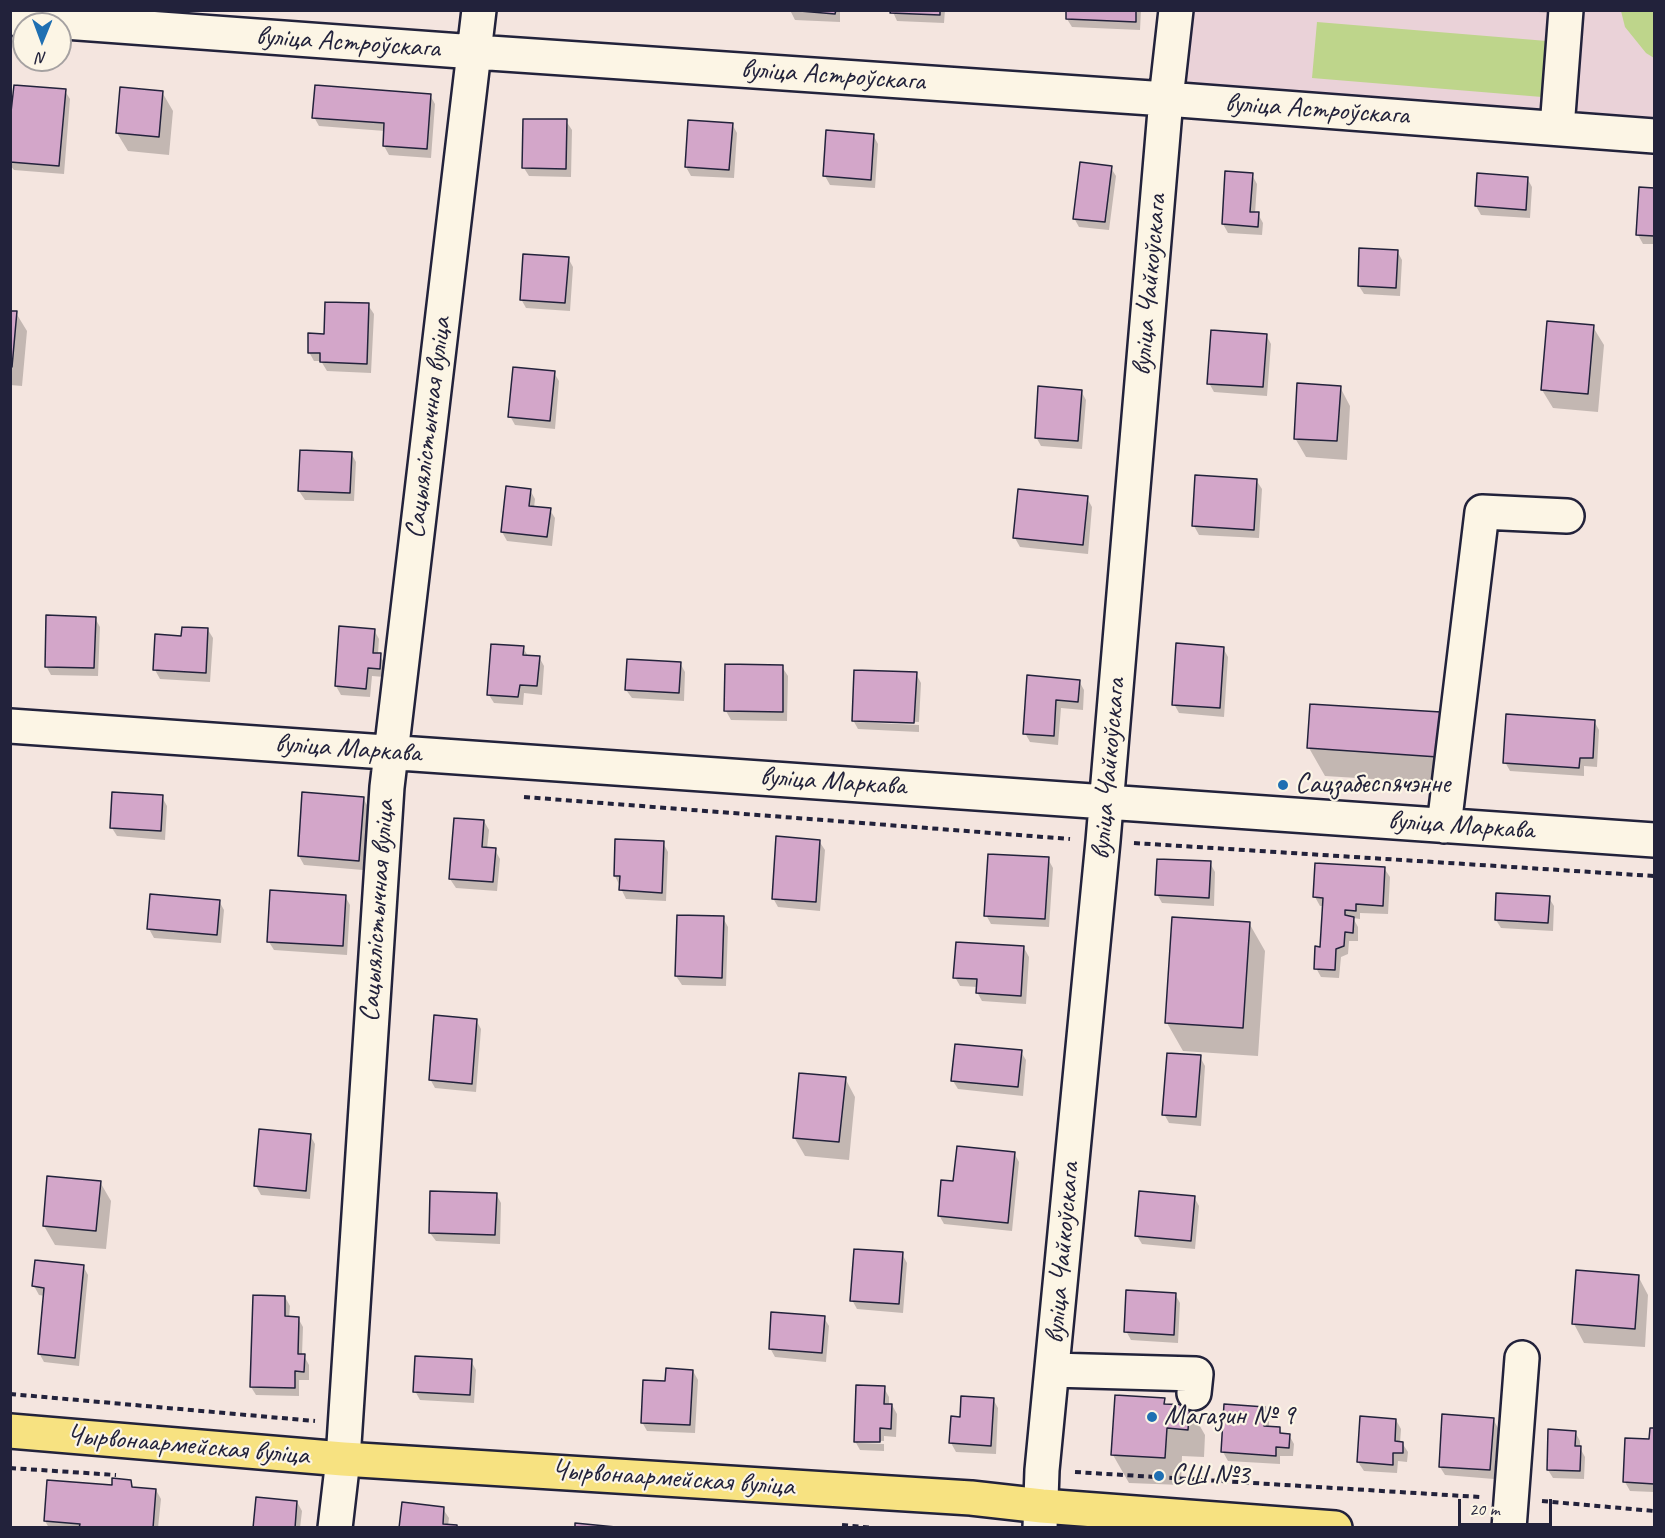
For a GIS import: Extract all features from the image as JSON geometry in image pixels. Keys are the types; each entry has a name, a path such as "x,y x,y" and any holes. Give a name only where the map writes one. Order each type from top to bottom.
{"main road":[{"name":"Чырвонаармейская вуліца","path":"10,1431 343,1459 971,1498 1041,1517 1335,1527"}],"street":[{"name":"Сацыялістычная вуліца","path":"335,1527 343,1459 390,752 479,10"},
{"name":"вуліца Чайкоўскага","path":"1041,1517 1042,1470 1103,841 1166,99 1176,10"},
{"path":"1557,128 1566,10"},
{"name":"вуліца Астроўскага","path":"10,18 1166,99 1654,136"},
{"path":"1444,826 1482,512 1568,516"},
{"name":"вуліца Маркава","path":"10,726 1654,840"},
{"path":"1510,1513 1522,1358"},
{"path":"1052,1370 1196,1374 1194,1393"}],"path":[{"path":"518,797 1103,841 1654,876"},
{"path":"10,1394 321,1421"},
{"path":"1042,1470 1510,1513 1654,1511"}],"shaded area":[{"path":"1189,11 1654,11 1654,124 1181,88"}],"green space":[{"path":"1621,11 1654,11 1654,58 1646,53 1625,27"},
{"path":"1317,22 1547,41 1542,97 1312,78"}],"building":[{"path":"788,10 836,10 835,14"},
{"path":"891,10 940,10 940,15 890,13"},
{"path":"1066,10 1136,10 1136,22 1066,19"},
{"path":"14,85 66,89 59,166 10,162 10,121"},
{"path":"315,85 431,94 427,149 383,146 384,123 312,118"},
{"path":"120,87 163,91 159,137 116,133"},
{"path":"523,119 567,119 566,169 522,168"},
{"path":"688,120 733,123 729,170 685,167"},
{"path":"826,130 874,134 871,180 823,176"},
{"path":"1080,162 1112,166 1105,222 1073,219"},
{"path":"1225,171 1253,173 1250,212 1259,212 1258,227 1222,224"},
{"path":"1477,173 1528,177 1526,210 1475,206"},
{"path":"1639,187 1654,188 1654,236 1636,235"},
{"path":"1359,248 1398,250 1396,288 1358,286"},
{"path":"523,254 569,257 565,303 520,300"},
{"path":"325,302 369,303 367,364 320,362 320,353 308,353 308,333 324,334"},
{"path":"10,311 17,311 12,367 10,367"},
{"path":"1547,321 1594,325 1588,394 1541,390"},
{"path":"1211,330 1267,334 1263,387 1207,384"},
{"path":"513,367 555,371 550,421 508,417"},
{"path":"1297,383 1341,386 1337,441 1294,439"},
{"path":"1038,386 1082,390 1078,441 1035,438"},
{"path":"300,450 352,452 350,493 298,491"},
{"path":"1195,475 1257,479 1254,530 1192,526"},
{"path":"506,486 531,489 529,506 551,508 547,537 501,532"},
{"path":"1018,489 1088,496 1083,545 1013,538"},
{"path":"46,615 96,617 94,668 45,667"},
{"path":"339,626 375,629 373,653 381,653 380,669 368,668 366,689 335,686"},
{"path":"182,627 208,628 206,673 153,670 155,634 181,636"},
{"path":"1176,643 1224,647 1220,708 1172,705"},
{"path":"491,644 524,646 523,655 540,656 537,686 520,685 518,697 487,695"},
{"path":"627,659 681,662 679,693 625,690"},
{"path":"725,664 783,665 783,712 724,711"},
{"path":"854,670 917,672 914,723 852,721"},
{"path":"1027,675 1080,680 1078,702 1056,700 1054,736 1023,734"},
{"path":"1310,704 1441,712 1438,757 1307,748"},
{"path":"1506,714 1595,720 1593,758 1580,758 1579,768 1503,763"},
{"path":"112,792 163,795 161,831 110,828"},
{"path":"302,792 364,797 359,861 298,856"},
{"path":"454,818 484,820 482,847 496,848 493,882 449,879"},
{"path":"776,836 820,840 816,902 772,899"},
{"path":"615,839 664,841 662,893 619,890 620,876 614,876"},
{"path":"988,854 1049,857 1045,919 984,916"},
{"path":"1157,859 1211,861 1209,898 1155,895"},
{"path":"1315,863 1385,867 1383,906 1356,904 1356,911 1345,910 1345,915 1354,917 1353,933 1345,932 1344,946 1336,949 1335,970 1314,969 1315,946 1320,947 1323,898 1313,897"},
{"path":"270,890 346,895 343,946 267,942"},
{"path":"1496,893 1550,896 1548,923 1495,920"},
{"path":"150,894 220,900 217,935 147,929"},
{"path":"677,915 724,916 722,978 675,976"},
{"path":"1172,917 1250,922 1243,1028 1165,1023"},
{"path":"956,942 1024,946 1021,996 976,993 977,979 953,978"},
{"path":"434,1015 477,1019 472,1084 429,1080"},
{"path":"955,1044 1022,1050 1018,1087 951,1081"},
{"path":"1167,1053 1201,1055 1196,1117 1162,1115"},
{"path":"799,1073 846,1077 839,1142 793,1138"},
{"path":"259,1129 311,1134 306,1191 254,1186"},
{"path":"957,1146 1015,1152 1008,1223 938,1216 941,1180 953,1181"},
{"path":"47,1176 101,1181 96,1231 43,1226"},
{"path":"430,1191 497,1193 495,1235 429,1233"},
{"path":"1139,1191 1195,1196 1191,1241 1135,1236"},
{"path":"854,1249 903,1252 899,1304 850,1301"},
{"path":"35,1260 84,1265 75,1358 38,1354 44,1288 32,1286"},
{"path":"1576,1270 1639,1275 1635,1329 1572,1324"},
{"path":"1126,1290 1176,1293 1174,1335 1124,1332"},
{"path":"253,1295 285,1296 285,1316 299,1317 298,1354 305,1354 304,1372 295,1371 295,1388 250,1387"},
{"path":"771,1312 825,1316 822,1353 769,1349"},
{"path":"415,1356 472,1359 470,1395 413,1392"},
{"path":"666,1368 693,1370 690,1425 641,1423 643,1380 665,1381"},
{"path":"856,1385 885,1386 884,1404 892,1404 891,1429 880,1428 880,1442 854,1442"},
{"name":"Магазин № 9","path":"1115,1395 1165,1398 1164,1404 1190,1405 1188,1430 1167,1428 1165,1458 1111,1455"},
{"path":"961,1396 994,1398 991,1446 949,1443 951,1416 960,1417"},
{"path":"1224,1404 1265,1407 1264,1426 1280,1427 1280,1433 1290,1434 1289,1448 1276,1447 1276,1456 1221,1452"},
{"path":"1442,1414 1494,1418 1490,1470 1439,1467"},
{"path":"1360,1416 1396,1419 1395,1441 1403,1442 1403,1453 1393,1453 1393,1465 1357,1462"},
{"path":"1650,1428 1654,1428 1654,1484 1623,1482 1625,1438 1649,1439"},
{"path":"1548,1429 1576,1431 1575,1446 1581,1446 1580,1471 1547,1470"},
{"path":"112,1478 131,1480 132,1487 156,1489 153,1528 79,1528 80,1524 44,1521 47,1480 112,1485"},
{"path":"256,1497 297,1501 295,1528 253,1528"},
{"path":"402,1502 444,1507 443,1524 457,1525 457,1528 399,1528"},
{"path":"575,1523 626,1528 575,1528"}],"place":[{"name":"Сацзабеспячэнне","path":"1283,785"},
{"name":"Магазин № 9","path":"1152,1417"},
{"name":"СШ №3","path":"1159,1476"}]}
